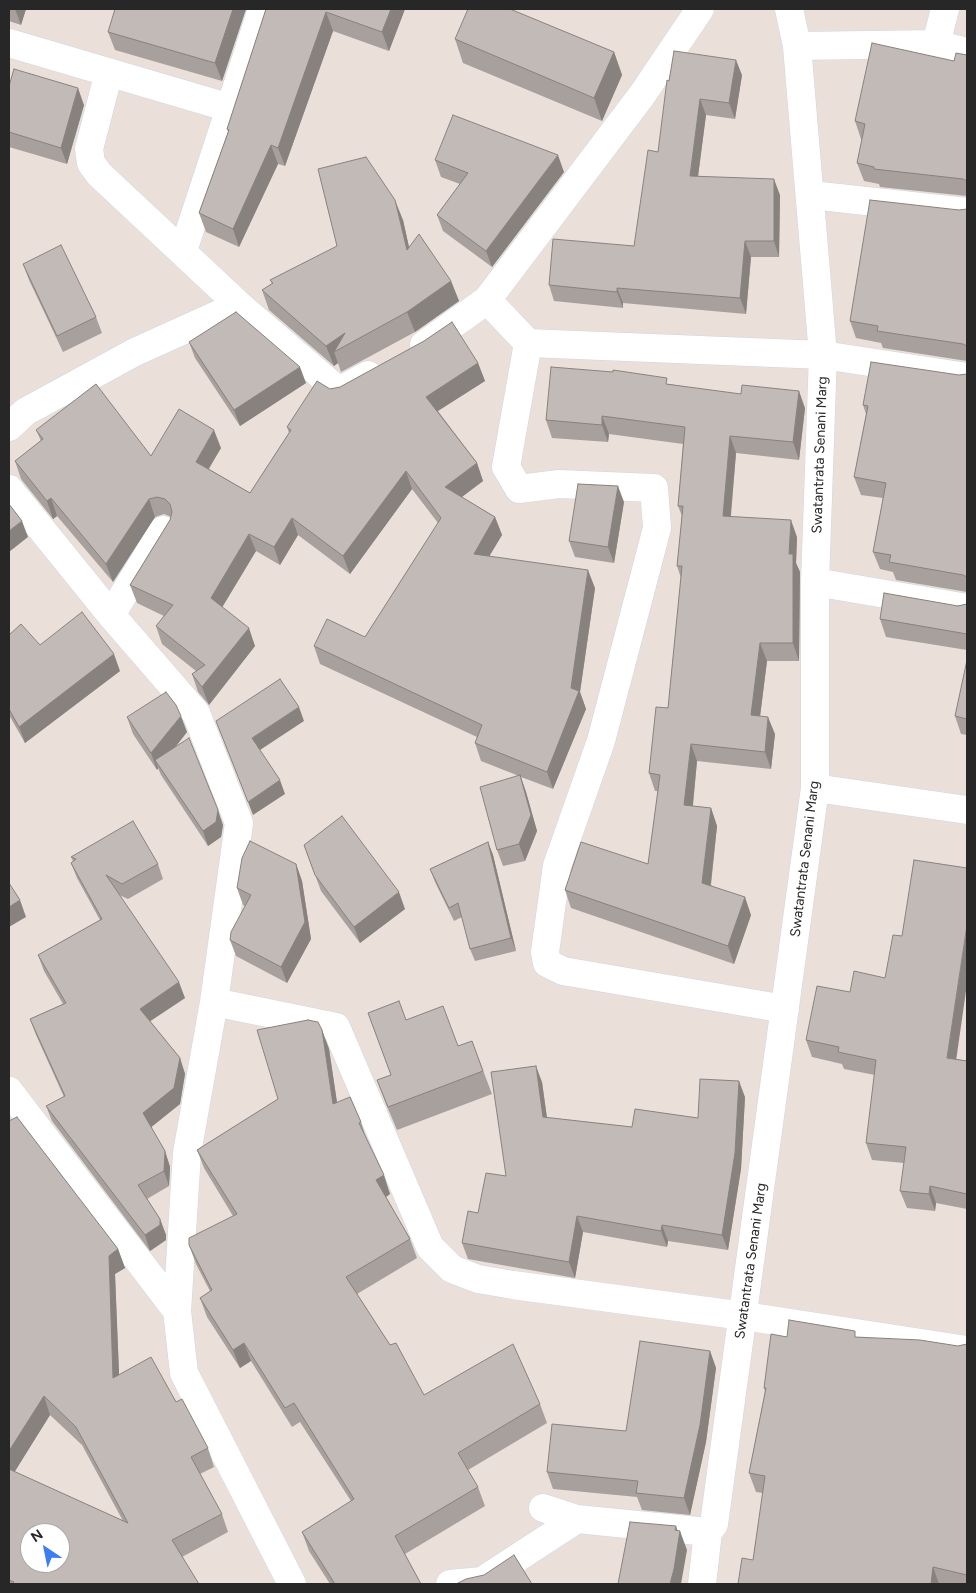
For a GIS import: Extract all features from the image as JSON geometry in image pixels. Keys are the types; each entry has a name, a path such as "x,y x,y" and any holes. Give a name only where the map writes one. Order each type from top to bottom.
{"street":[{"path":"183,250 262,9"},
{"path":"109,72 89,149 90,163 99,174 183,250 239,305 339,390 423,345 487,300 642,95 699,9"},
{"name":"Swatantrata Senani Marg","path":"702,1584 708,1532 714,1524 744,1316 815,788 815,582 823,355 797,46 790,9"},
{"path":"936,44 945,9"},
{"path":"9,43 230,108"},
{"path":"797,46 936,44 967,52"},
{"path":"811,195 967,212"},
{"path":"487,300 528,343 823,355 967,377"},
{"path":"9,427 24,412 135,352 239,305"},
{"path":"528,343 506,467 519,489 559,484 654,488 657,528 601,741 557,866 545,952 547,963 563,971 785,1009"},
{"path":"9,489 111,615 196,713 239,823 214,1002 187,1153 177,1311 184,1373 292,1584"},
{"path":"111,615 163,530"},
{"path":"815,582 967,608"},
{"path":"815,788 967,810"},
{"path":"214,1002 336,1028 430,1247 452,1269 478,1279 513,1285 744,1316 967,1350"},
{"path":"9,1092 177,1311"},
{"path":"542,1508 577,1519 708,1532"},
{"path":"450,1584 482,1581 577,1519"}],"building":[{"path":"115,9 233,9 215,63 108,32"},
{"path":"266,9 391,9 382,32 326,12 278,148 271,145 233,229 199,213 229,130 227,129"},
{"path":"468,9 510,9 614,52 594,98 455,39"},
{"path":"872,43 954,61 956,53 967,55 967,181 874,169 874,167 857,163 865,124 855,121"},
{"path":"674,51 736,60 729,103 700,99 690,176 774,179 774,241 745,241 740,298 617,288 617,292 549,285 553,239 634,246 648,150 658,152 667,80 669,81"},
{"path":"14,69 78,88 61,148 9,132 9,86"},
{"path":"453,115 558,155 486,251 437,215 468,173 435,160"},
{"path":"366,157 395,200 407,250 419,234 451,281 407,312 334,352 345,333 326,346 262,290 273,283 270,280 337,246 318,169"},
{"path":"870,200 959,210 967,209 967,346 877,331 878,326 850,321"},
{"path":"61,245 96,317 57,336 23,264"},
{"path":"236,312 300,367 234,410 189,342"},
{"path":"452,322 478,363 426,397 477,463 445,487 495,517 474,554 588,570 571,688 579,691 547,772 475,743 482,725 314,646 327,619 365,637 441,518 406,471 343,556 292,518 274,547 249,534 211,598 249,628 202,687 192,674 205,665 156,626 173,605 130,585 170,520 172,512 170,504 165,499 157,497 149,499 106,564 51,498 47,501 15,461 43,439 36,430 96,384 151,456 179,409 214,430 196,462 250,493 291,430 287,427 317,381 330,389 340,387 424,341"},
{"path":"871,362 959,375 967,374 967,577 889,562 891,555 873,552 886,483 854,477 868,406 863,405"},
{"path":"551,367 613,372 613,370 667,378 666,384 741,394 742,385 799,391 793,442 730,436 723,516 791,520 789,554 793,554 793,643 760,643 751,715 768,717 765,752 691,744 684,805 711,808 702,883 745,897 728,946 565,890 581,842 648,864 660,775 649,773 656,707 668,708 682,566 677,566 683,506 678,506 685,427 602,416 602,425 546,420"},
{"path":"578,484 618,486 608,547 569,541"},
{"path":"9,504 22,521 9,531"},
{"path":"884,593 958,606 967,604 967,634 880,619"},
{"path":"82,612 114,654 19,727 9,709 9,635 21,624 40,645"},
{"path":"967,660 967,719 955,716"},
{"path":"280,679 299,707 252,738 280,780 248,802 216,721"},
{"path":"166,692 176,705 181,716 151,753 127,717"},
{"path":"189,738 218,810 216,822 203,831 155,760"},
{"path":"520,775 531,815 519,844 497,850 480,787"},
{"path":"342,816 399,892 354,927 315,875 304,845"},
{"path":"133,821 158,864 122,884 106,875 179,982 140,1009 180,1058 174,1088 143,1113 165,1151 164,1171 138,1185 160,1219 160,1225 145,1235 46,1106 65,1096 30,1019 66,1003 38,955 102,919 71,863 76,859 71,857"},
{"path":"250,841 296,864 305,922 281,967 230,940 231,932 251,895 237,888 242,858"},
{"path":"488,842 511,938 470,949 458,903 449,908 430,869"},
{"path":"914,860 967,868 967,925 947,1058 967,1061 967,1194 930,1186 929,1194 900,1191 906,1147 866,1143 876,1060 838,1052 839,1047 806,1040 817,986 850,992 854,971 885,978 893,935 902,936"},
{"path":"9,883 20,900 9,907"},
{"path":"399,1001 406,1020 443,1006 458,1046 472,1041 483,1071 388,1107 377,1080 391,1075 368,1013"},
{"path":"308,1020 318,1022 322,1030 333,1104 350,1097 361,1122 359,1123 384,1175 376,1180 410,1239 346,1277 390,1345 396,1343 424,1395 513,1344 540,1404 458,1453 478,1487 395,1536 421,1584 335,1584 302,1532 354,1499 294,1403 285,1408 244,1343 233,1350 200,1298 212,1290 189,1245 189,1238 237,1214 197,1150 278,1099 257,1030"},
{"path":"536,1066 543,1117 632,1127 635,1109 698,1118 700,1079 739,1081 735,1153 722,1235 662,1225 661,1231 577,1216 569,1262 462,1243 468,1211 478,1213 486,1173 506,1176 491,1072"},
{"path":"17,1117 118,1249 109,1256 113,1378 151,1357 176,1402 182,1399 208,1448 191,1457 222,1514 172,1540 199,1584 12,1584 14,1582 9,1580 9,1469 128,1523 76,1427 44,1396 9,1451 9,1121"},
{"path":"789,1320 855,1331 855,1337 920,1340 958,1346 967,1344 967,1575 933,1567 931,1584 738,1584 742,1558 753,1560 765,1476 749,1473 766,1388 764,1388 771,1334 787,1337"},
{"path":"640,1341 710,1351 700,1425 684,1498 636,1493 638,1481 547,1472 552,1424 626,1431"},
{"path":"630,1522 676,1526 675,1530 680,1531 670,1584 618,1584"},
{"path":"514,1555 532,1584 456,1584 466,1579 484,1575"}]}
